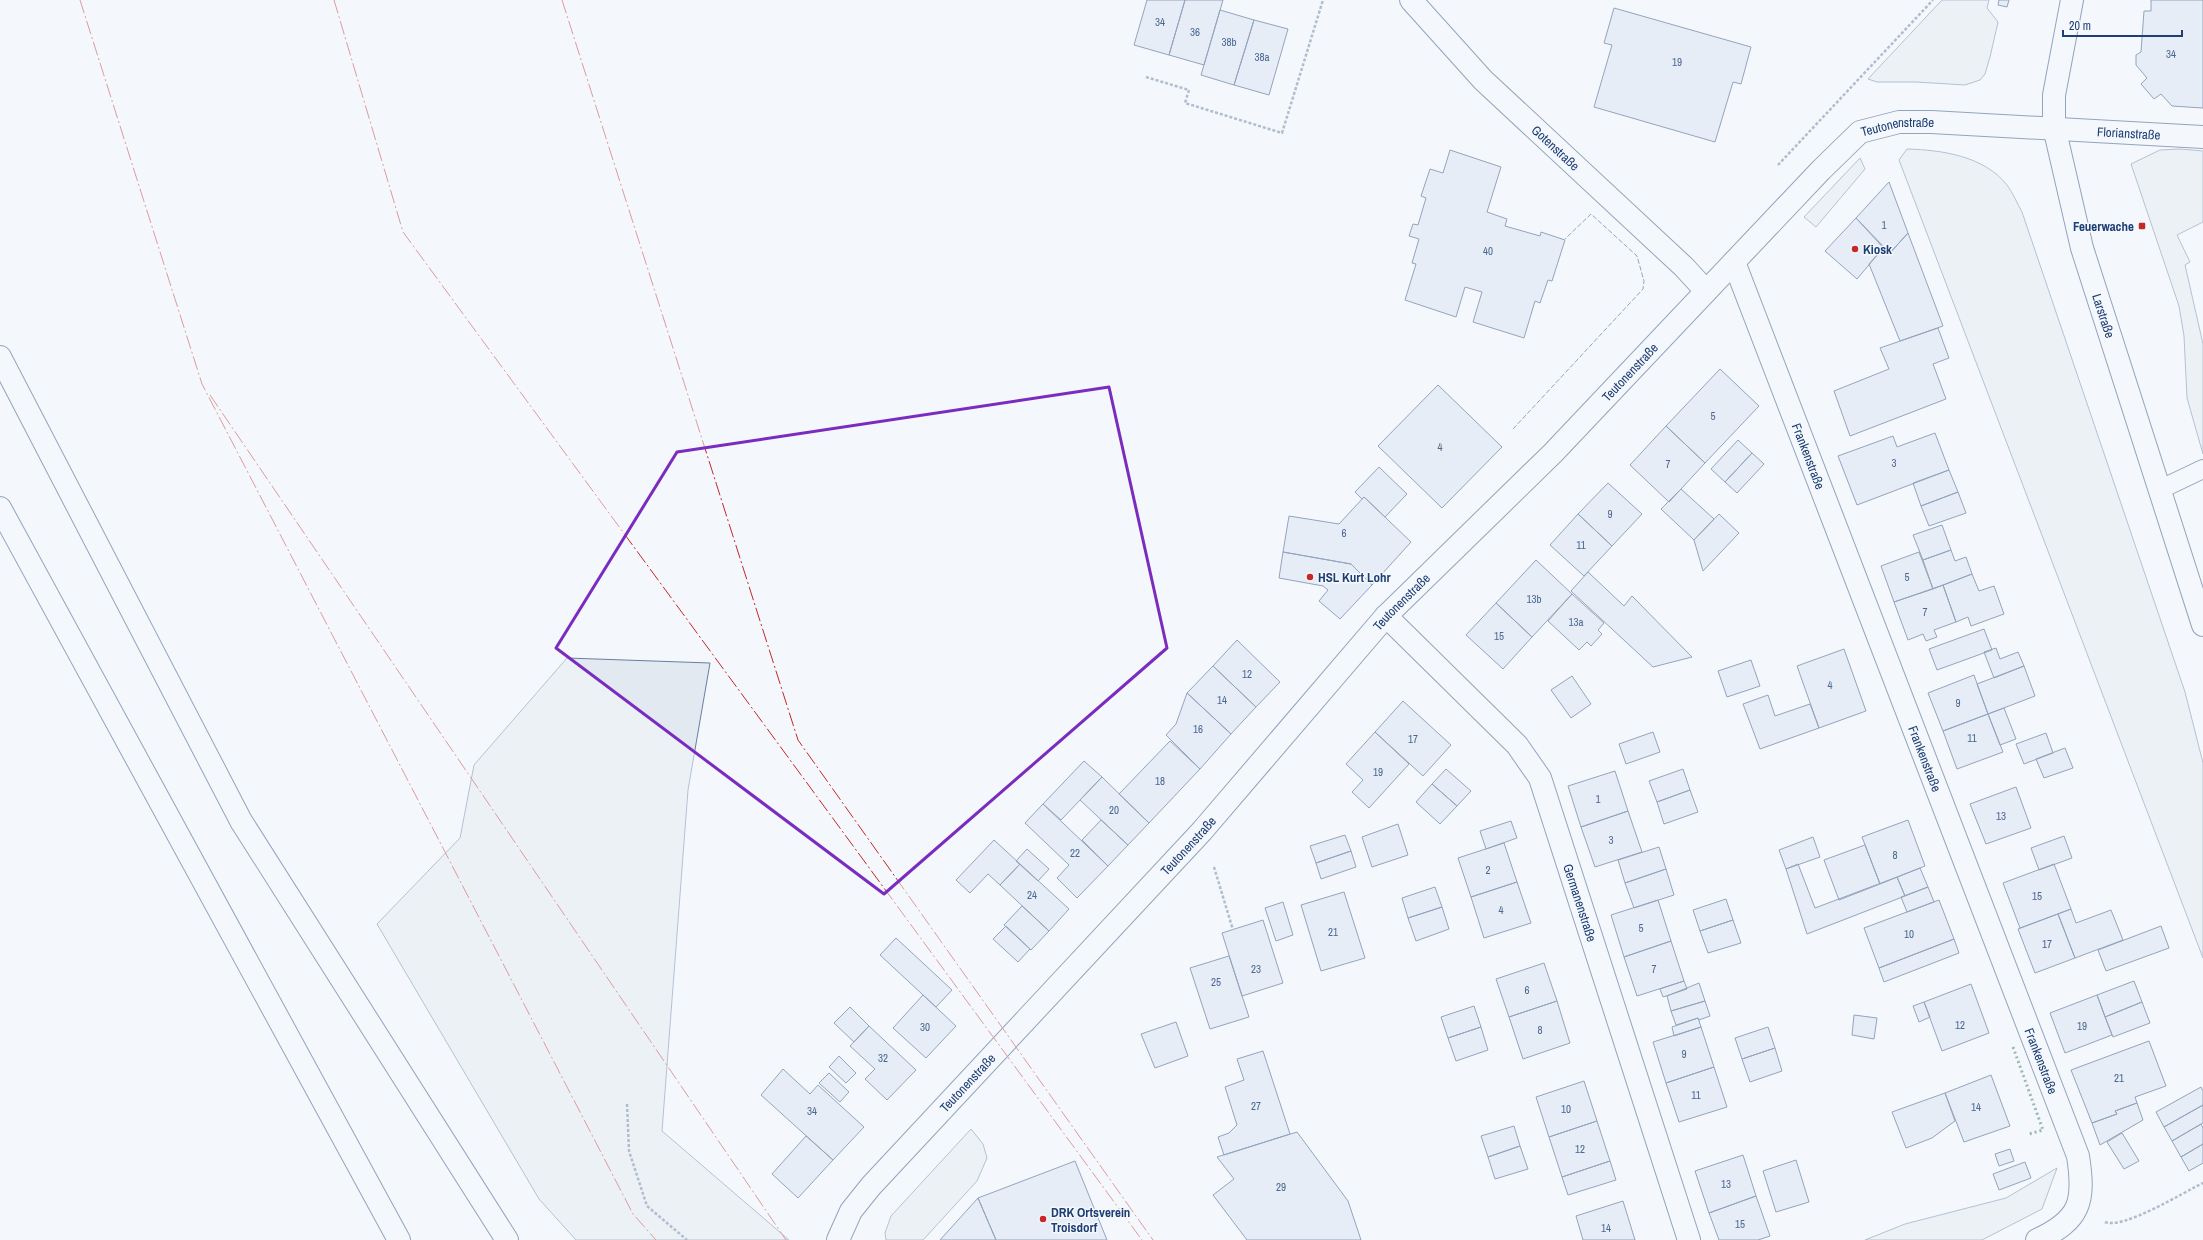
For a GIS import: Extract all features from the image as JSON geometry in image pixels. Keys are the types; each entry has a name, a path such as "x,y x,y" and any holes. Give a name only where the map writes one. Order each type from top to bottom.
{"main road":[{"name":"Gotenstraße","path":"1411,0 1483,80 1678,262 1706,291"},
{"name":"Larstraße","path":"2072,0 2054,95 2054,127 2082,248 2161,489 2200,598 2203,625"},
{"name":"Teutonenstraße","path":"838,1240 851,1211 871,1186 1202,831 1386,616 1553,453 1706,291 1860,132 1899,122 2054,127"},
{"name":"Florianstraße","path":"2054,127 2203,137"},
{"name":"Frankenstraße","path":"1734,262 2078,1156 2082,1181 2080,1201 2068,1221 2037,1240"},
{"path":"0,357 241,821 506,1240"},
{"path":"0,508 398,1240"},
{"name":"Germanenstraße","path":"1386,616 1517,745 1540,778 1689,1240"}],"lane":[{"path":"2161,489 2203,469"}],"path":[{"path":"1146,77 1189,90 1185,103 1282,132 1323,0"},
{"path":"1202,831 1233,930"},
{"path":"627,1104 629,1151 647,1206 687,1240"},
{"path":"2080,1201 2107,1223 2119,1224 2141,1215 2203,1182"}],"highlighted area":[{"path":"1109,387 1167,648 884,894 556,648 677,452"}],"shaded area":[{"path":"1942,0 1989,0 1987,8 1998,22 1985,74 1980,80 1965,85 1916,82 1877,82 1868,79"},
{"path":"1907,149 1934,151 1962,156 1987,167 1998,175 2007,185 2022,212 2185,692 2203,763 2203,958 1899,160"},
{"path":"2180,149 2203,151 2203,222 2177,235 2190,262 2185,265 2203,344 2203,454 2187,398 2184,336 2179,306 2131,164 2160,150"},
{"path":"1860,158 1865,169 1816,227 1804,217"},
{"path":"567,658 710,663 688,790 662,1131 789,1240 576,1240 539,1199 377,924 460,838 474,765"},
{"path":"971,1129 983,1144 987,1158 977,1181 923,1240 886,1240 885,1233 891,1216"},
{"path":"2057,1168 2042,1209 1982,1240 1865,1240 1905,1224 2006,1198"}],"building":[{"path":"1147,0 1185,0 1169,55 1134,45"},
{"path":"1185,0 1223,0 1204,65 1169,55"},
{"path":"1999,0 2009,0 2007,7 1998,5"},
{"path":"2151,0 2203,0 2203,108 2172,106 2161,94 2154,99 2141,84 2147,78 2136,65 2136,55 2141,52 2144,11 2151,11"},
{"path":"1614,8 1751,47 1741,84 1733,82 1715,142 1594,107 1612,45 1604,43"},
{"path":"1220,10 1254,20 1234,85 1201,75"},
{"path":"1254,20 1288,29 1269,95 1234,85"},
{"path":"1450,150 1501,167 1487,212 1507,219 1505,226 1540,236 1541,232 1565,240 1552,281 1548,280 1540,303 1535,301 1524,338 1473,322 1482,292 1465,287 1456,317 1405,300 1416,264 1412,263 1419,239 1409,236 1413,224 1418,225 1426,198 1421,196 1430,169 1443,173"},
{"path":"1889,182 1908,233 1889,254 1856,218"},
{"name":"Kiosk","path":"1856,218 1884,247 1857,279 1825,251"},
{"path":"1908,233 1943,326 1900,341 1869,264 1884,247 1889,254"},
{"path":"1938,328 1949,358 1933,364 1946,399 1850,436 1834,391 1889,369 1880,348"},
{"path":"1720,369 1759,406 1705,463 1666,426"},
{"path":"1438,385 1502,447 1442,508 1378,446"},
{"path":"1666,426 1705,463 1669,502 1630,465"},
{"path":"1935,433 1949,470 1857,505 1838,456 1893,436 1897,447"},
{"path":"1738,440 1752,453 1725,482 1711,469"},
{"path":"1752,453 1764,464 1737,493 1725,482"},
{"path":"1379,467 1407,494 1385,517 1364,497 1362,499 1355,492"},
{"path":"1949,470 1958,492 1921,506 1913,483"},
{"path":"1608,483 1642,514 1612,546 1578,514"},
{"path":"1681,489 1714,519 1694,540 1661,509"},
{"path":"1958,492 1966,513 1929,526 1921,506"},
{"path":"1364,497 1411,542 1372,585 1351,564 1283,552 1289,516 1339,524"},
{"path":"1578,514 1612,546 1584,576 1550,545"},
{"path":"1719,514 1739,533 1703,571 1694,540"},
{"path":"1942,525 1951,550 1923,560 1913,535"},
{"path":"1951,550 1955,561 1966,557 1972,574 1933,589 1923,560"},
{"path":"1283,552 1351,564 1372,585 1340,619 1319,601 1328,590 1323,586 1279,578"},
{"path":"1919,552 1933,589 1894,602 1881,566"},
{"path":"1536,560 1572,594 1532,637 1496,603"},
{"path":"1588,572 1624,606 1632,596 1692,657 1653,667 1571,591"},
{"path":"1972,574 1979,591 1994,586 2004,614 1971,626 1968,617 1956,622 1943,585"},
{"path":"1943,585 1956,622 1934,630 1937,637 1926,641 1923,634 1908,640 1894,602"},
{"path":"1572,594 1604,623 1598,630 1602,634 1591,646 1587,642 1579,650 1548,621"},
{"path":"1496,603 1532,637 1503,669 1466,635"},
{"path":"1984,629 1992,650 1937,670 1929,649"},
{"path":"1237,640 1280,682 1256,707 1213,666"},
{"path":"1996,648 2000,659 2018,652 2024,666 1994,678 1984,652"},
{"path":"1844,649 1866,711 1819,728 1797,666"},
{"path":"1751,660 1760,686 1727,697 1718,671"},
{"path":"1213,666 1256,707 1231,734 1187,693"},
{"path":"2024,666 2035,696 1988,714 1977,684"},
{"path":"1974,675 1988,714 1943,731 1928,693"},
{"path":"1572,676 1591,704 1571,718 1551,690"},
{"path":"1187,693 1231,734 1200,769 1166,735 1176,724"},
{"path":"1768,695 1775,716 1810,704 1819,728 1760,749 1743,704"},
{"path":"1403,701 1451,745 1423,776 1375,732"},
{"path":"2004,708 2016,739 2000,745 1988,714"},
{"path":"1988,714 2003,752 1957,769 1943,731"},
{"path":"1375,732 1409,764 1369,808 1352,792 1363,780 1346,764"},
{"path":"1653,732 1660,752 1626,764 1619,744"},
{"path":"2046,733 2053,753 2024,764 2016,744"},
{"path":"1170,741 1200,769 1149,823 1119,794"},
{"path":"2065,748 2073,768 2044,778 2036,759"},
{"path":"1084,761 1102,777 1061,820 1043,804"},
{"path":"1446,769 1471,791 1457,806 1432,784"},
{"path":"1683,769 1690,790 1657,802 1649,781"},
{"path":"1615,771 1628,811 1581,827 1568,786"},
{"path":"1102,777 1149,823 1128,845 1080,800"},
{"path":"1432,784 1457,806 1440,824 1416,802"},
{"path":"2016,787 2031,828 1986,844 1970,804"},
{"path":"1690,790 1698,812 1664,824 1657,802"},
{"path":"1043,804 1108,866 1077,898 1057,878 1069,865 1025,823"},
{"path":"1628,811 1642,852 1595,867 1581,827"},
{"path":"1101,820 1128,845 1108,866 1082,840"},
{"path":"1908,820 1925,866 1880,884 1862,837"},
{"path":"1511,821 1517,838 1486,849 1480,831"},
{"path":"1398,824 1408,855 1372,867 1362,837"},
{"path":"1345,835 1351,851 1316,863 1310,846"},
{"path":"2064,836 2072,858 2039,870 2031,848"},
{"path":"1813,837 1820,857 1786,869 1779,850"},
{"path":"994,840 1020,864 1000,885 988,874 970,893 956,880"},
{"path":"1504,843 1517,882 1471,897 1458,858"},
{"path":"1865,845 1880,884 1839,900 1824,860"},
{"path":"1659,847 1666,869 1625,883 1618,860"},
{"path":"1027,849 1049,869 1038,881 1016,861"},
{"path":"1351,851 1356,867 1321,879 1316,863"},
{"path":"1020,864 1069,909 1049,931 1000,885"},
{"path":"1798,864 1815,908 1897,877 1905,896 1807,934 1786,869"},
{"path":"2054,864 2071,909 2020,928 2003,883"},
{"path":"1920,868 1928,887 1905,896 1897,877"},
{"path":"1666,869 1674,895 1634,908 1625,883"},
{"path":"1517,882 1531,923 1484,938 1471,897"},
{"path":"1435,887 1442,907 1408,918 1402,898"},
{"path":"1928,887 1934,902 1907,912 1901,897"},
{"path":"1344,892 1365,958 1321,971 1301,905"},
{"path":"1726,899 1733,920 1700,931 1693,910"},
{"path":"1658,900 1671,941 1624,957 1611,915"},
{"path":"1939,900 1954,939 1879,968 1864,928"},
{"path":"1283,902 1293,935 1276,941 1265,908"},
{"path":"1022,906 1049,931 1031,950 1004,925"},
{"path":"1442,907 1449,929 1416,941 1408,918"},
{"path":"2071,909 2076,923 2111,910 2123,940 2075,958 2058,914"},
{"path":"2058,914 2075,958 2035,973 2018,929"},
{"path":"1263,920 1283,983 1242,996 1222,933"},
{"path":"1733,920 1741,943 1708,953 1700,931"},
{"path":"1006,926 1030,949 1018,962 993,939"},
{"path":"2161,926 2169,948 2106,971 2098,950"},
{"path":"896,938 952,990 936,1007 880,955"},
{"path":"1954,939 1959,953 1884,982 1879,968"},
{"path":"1671,941 1684,981 1637,996 1624,957"},
{"path":"1229,956 1249,1017 1210,1029 1190,968"},
{"path":"1544,963 1557,1001 1509,1017 1496,979"},
{"path":"1684,981 1687,989 1663,997 1660,989"},
{"path":"2134,981 2142,1002 2105,1017 2097,995"},
{"path":"1699,983 1705,1001 1671,1011 1667,996"},
{"path":"1971,984 1989,1033 1942,1051 1924,1002"},
{"path":"923,995 956,1026 926,1058 893,1028"},
{"path":"2097,995 2112,1035 2065,1053 2050,1013"},
{"path":"1557,1001 1570,1043 1523,1059 1509,1017"},
{"path":"1705,1001 1710,1016 1676,1025 1671,1011"},
{"path":"1924,1002 1930,1017 1919,1022 1913,1006"},
{"path":"2142,1002 2150,1023 2113,1037 2105,1017"},
{"path":"1474,1006 1481,1027 1448,1038 1441,1017"},
{"path":"850,1007 869,1026 854,1042 834,1023"},
{"path":"1854,1015 1877,1018 1874,1039 1852,1035"},
{"path":"1698,1018 1701,1027 1674,1036 1672,1027"},
{"path":"1176,1022 1188,1056 1155,1068 1141,1034"},
{"path":"869,1026 916,1070 887,1100 865,1079 875,1069 850,1046"},
{"path":"1481,1027 1488,1050 1456,1061 1448,1038"},
{"path":"1701,1027 1714,1067 1666,1083 1653,1042"},
{"path":"1768,1027 1775,1048 1742,1059 1735,1038"},
{"path":"2149,1041 2166,1086 2135,1097 2137,1103 2115,1111 2117,1114 2092,1123 2071,1070"},
{"path":"1775,1048 1782,1071 1750,1082 1742,1059"},
{"path":"1263,1051 1290,1134 1224,1155 1218,1137 1229,1133 1237,1125 1225,1087 1244,1080 1237,1059"},
{"path":"839,1056 856,1073 846,1083 829,1067"},
{"path":"1714,1067 1727,1107 1679,1122 1666,1083"},
{"path":"783,1069 810,1094 818,1085 864,1127 833,1160 761,1095"},
{"path":"829,1073 849,1092 840,1102 819,1083"},
{"path":"1991,1075 2010,1126 1964,1142 1945,1093"},
{"path":"1584,1081 1597,1121 1549,1137 1536,1097"},
{"path":"2201,1087 2203,1091 2203,1105 2164,1127 2156,1112"},
{"path":"1945,1093 1955,1121 1932,1138 1906,1148 1892,1112"},
{"path":"2137,1103 2143,1120 2100,1145 2092,1123 2117,1114 2115,1111"},
{"path":"2203,1105 2203,1123 2172,1141 2164,1127"},
{"path":"1597,1121 1610,1161 1562,1177 1549,1137"},
{"path":"2201,1124 2203,1128 2203,1144 2181,1157 2172,1141"},
{"path":"1514,1126 1520,1146 1488,1157 1481,1136"},
{"path":"1297,1132 1348,1201 1361,1240 1247,1240 1213,1195 1234,1179 1217,1157"},
{"path":"2122,1133 2139,1161 2124,1169 2107,1142"},
{"path":"806,1136 833,1160 798,1198 772,1174"},
{"path":"2203,1144 2203,1163 2189,1171 2181,1157"},
{"path":"1520,1146 1528,1169 1495,1179 1488,1157"},
{"path":"2010,1149 2014,1161 1999,1166 1995,1154"},
{"path":"1743,1155 1756,1196 1709,1213 1695,1171"},
{"path":"1796,1160 1809,1202 1776,1212 1763,1171"},
{"name":"DRK Ortsverein Troisdorf","path":"1075,1161 1107,1240 996,1240 978,1198"},
{"path":"1610,1161 1616,1180 1568,1195 1562,1177"},
{"path":"2025,1162 2031,1178 1999,1190 1993,1174"},
{"path":"1756,1196 1770,1236 1758,1240 1719,1240 1709,1213"},
{"path":"978,1198 996,1240 940,1240"},
{"path":"1623,1201 1635,1240 1583,1240 1576,1216"}],"hedge":[{"path":"2013,1047 2043,1130 2029,1134"}],"fence":[{"path":"1513,429 1643,289 1644,281 1637,256 1591,214 1565,239"}],"power":[{"path":"80,0 202,384 633,1214 656,1240"},
{"path":"334,0 403,232 1142,1240"},
{"path":"562,0 798,740 1153,1240"},
{"path":"210,395 786,1240"}],"place":[{"name":"Feuerwache","path":"2142,226"},
{"name":"Kiosk","path":"1855,249"},
{"name":"HSL Kurt Lohr","path":"1310,577"},
{"name":"DRK Ortsverein Troisdorf","path":"1043,1219"}]}
